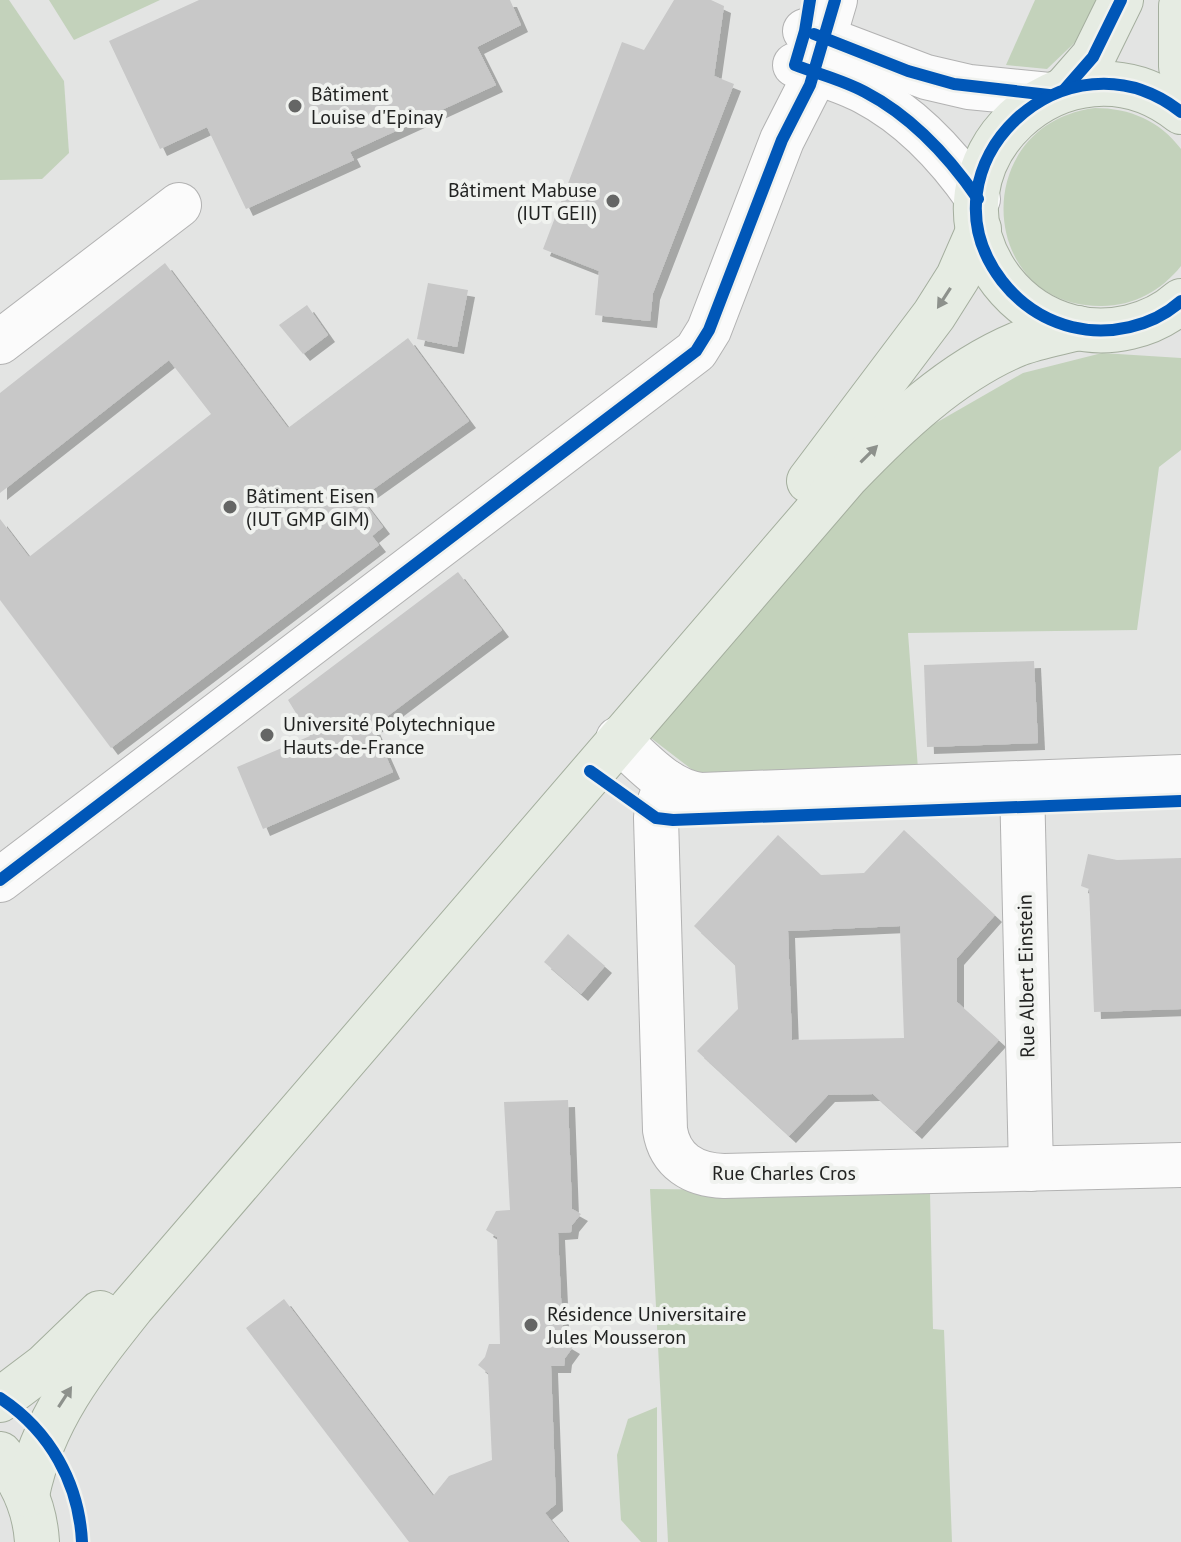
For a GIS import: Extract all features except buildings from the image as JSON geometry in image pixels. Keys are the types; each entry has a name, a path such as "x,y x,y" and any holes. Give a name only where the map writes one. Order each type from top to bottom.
{"main road":[{"path":"1057,92 1093,57 1121,0"},
{"path":"1181,6 1181,67"},
{"path":"0,1400 45,1366 105,1308 763,539 934,315 958,277 979,214 985,164 1003,133 1028,107 1057,92 1102,83 1151,93 1181,112"},
{"path":"979,214 992,264 1013,294 1043,316 1078,328 1104,330 1130,327 1154,319 1181,301"},
{"path":"27,1495 39,1448 61,1402 123,1318 847,476 894,429 980,363 1021,343 1078,328"},
{"path":"0,1454 27,1495 35,1521 37,1542"}],"street":[{"path":"814,34 926,77 954,84 1057,92"},
{"path":"0,880 696,351 709,330 782,140 814,34"},
{"path":"814,34 863,91 889,106 946,157 979,214"},
{"path":"0,342 179,205"},
{"path":"618,739 667,782 689,794 701,795 1181,777"},
{"name":"Rue Charles Cros","path":"667,782 656,818 664,1099 666,1140 679,1161 712,1175 1181,1165"},
{"name":"Rue Albert Einstein","path":"1022,784 1031,1169"}],"green space":[{"path":"0,0 9,0 64,81 69,153 42,179 0,180"},
{"path":"49,0 160,0 74,40"},
{"path":"1035,0 1101,0 1088,30 1047,69 1006,65"},
{"path":"1095,108 1120,110 1143,118 1164,131 1181,149 1181,266 1146,295 1125,303 1102,306 1061,299 1030,278 1011,248 1004,214 1008,178 1025,146 1053,121"},
{"path":"1102,353 1181,358 1181,450 1159,467 1137,630 908,633 918,769 703,778 647,735 833,507 934,424 1023,373"},
{"path":"650,1189 930,1192 933,1329 944,1330 952,1542 668,1542"},
{"path":"657,1407 657,1542 641,1542 621,1520 617,1455 628,1419"}],"cycle path":[{"path":"810,0 795,65 857,88 898,113 942,153 978,199"},
{"path":"0,880 696,351 709,330 782,140 810,85 835,0"},
{"path":"1065,89 1093,57 1121,0"},
{"path":"814,34 908,71 954,84 1049,95"},
{"path":"1181,112 1137,89 1093,84 1051,96 1016,120 990,153 977,193 980,237 1002,281 1025,304 1042,315 1086,330 1115,330 1144,323 1181,301"},
{"path":"590,771 656,818 673,820 1181,801"},
{"path":"0,1398 33,1426 59,1460 75,1499 82,1542"}],"place":[{"name":"Bâtiment Louise d'Epinay","path":"295,106"},
{"name":"Bâtiment Mabuse (IUT GEII)","path":"613,201"},
{"name":"Bâtiment Eisen (IUT GMP GIM)","path":"230,507"},
{"name":"Université Polytechnique Hauts-de-France","path":"267,735"},
{"name":"Résidence Universitaire Jules Mousseron","path":"531,1325"}]}
